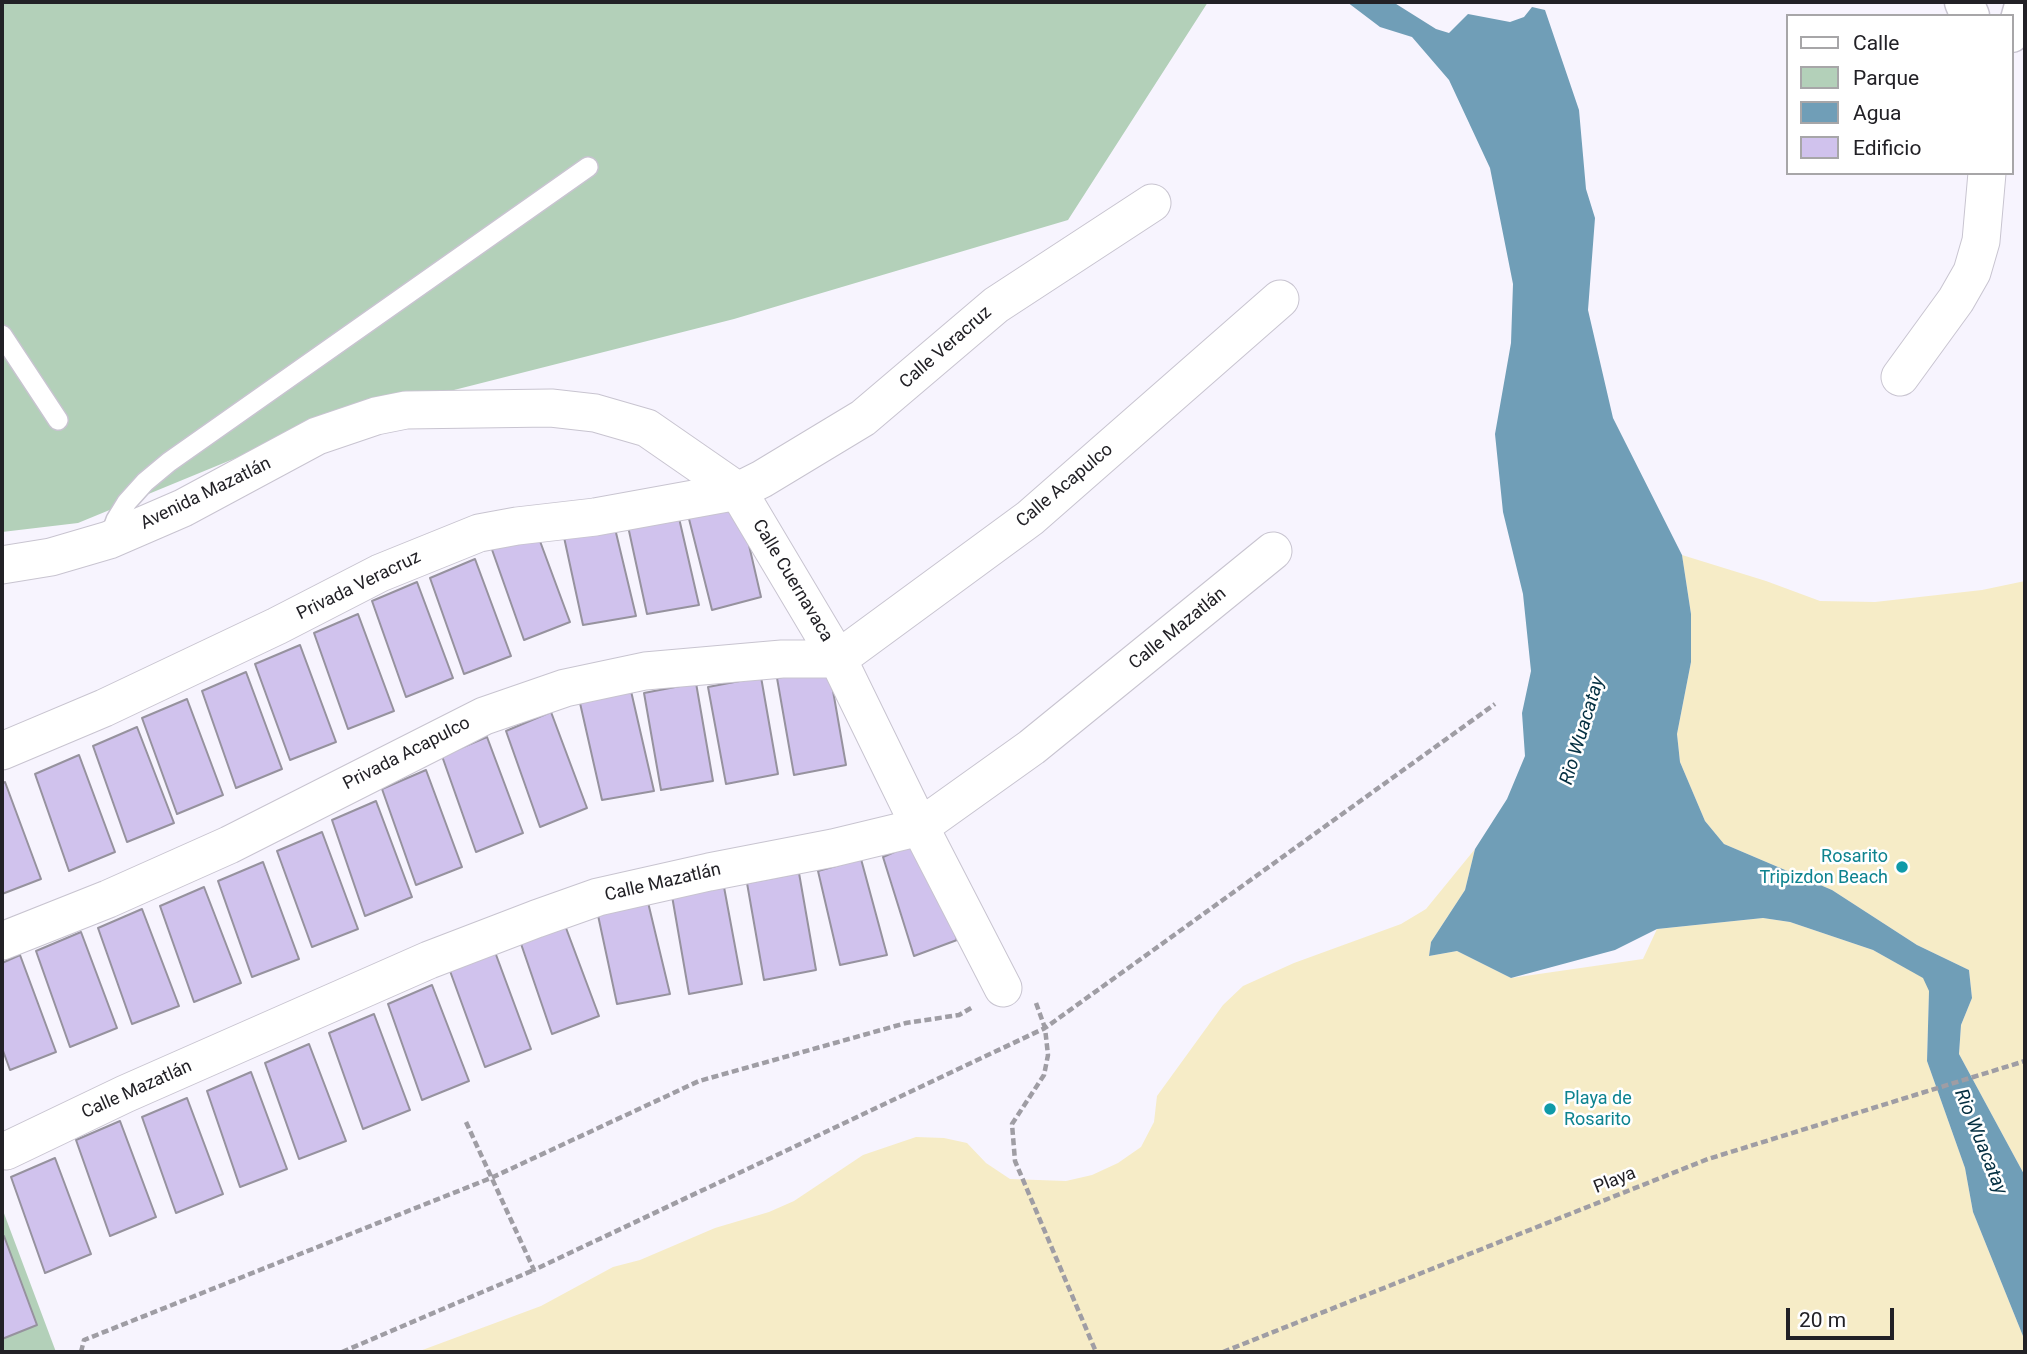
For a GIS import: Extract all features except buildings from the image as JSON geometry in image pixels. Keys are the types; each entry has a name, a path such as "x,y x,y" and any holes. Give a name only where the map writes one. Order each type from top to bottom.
{"street":[{"path":"2013,30 2019,23 2025,2"},
{"path":"1900,377 1956,300 1972,272 1981,241 1987,175"},
{"name":"Calle Veracruz","path":"738,491 863,418 996,305 1152,202"},
{"name":"Calle Acapulco","path":"838,659 1030,518 1280,299"},
{"name":"Calle Cuernavaca","path":"406,410 551,408 622,419 647,428 738,491 838,659 1003,988"},
{"name":"Avenida Mazatlán","path":"2,565 51,557 109,540 183,508 317,436 376,416 406,410"},
{"name":"Privada Veracruz","path":"2,751 104,708 277,626 380,573 479,533 595,517 738,491"},
{"name":"Calle Mazatlán","path":"6,1151 125,1094 429,960 598,897 834,848 920,827 1032,747 1273,551"},
{"name":"Privada Acapulco","path":"2,941 108,899 229,845 484,716 565,688 645,671 782,659 838,659"}],"lane":[{"path":"109,540 116,520 127,502 169,462 588,167"},
{"path":"2,335 58,420"}],"path":[{"path":"342,1352 534,1270 1045,1028 1495,704"},
{"path":"81,1352 84,1340 491,1178 699,1081 906,1023 959,1015 1003,988 1036,1003 1045,1028 1048,1055 1044,1075 1012,1124 1015,1161 1096,1352"},
{"name":"Playa","path":"1223,1352 1708,1159 2025,1061"},
{"path":"466,1122 534,1270"}],"green space":[{"path":"2,2 1208,2 1068,220 734,319 316,425 78,523 2,532"},
{"path":"2,1208 56,1352 2,1352"}],"sand":[{"name":"Rosarito Tripizdon Beach","path":"1682,555 1820,601 1875,602 1982,590 2025,581 2025,1176 1959,1054 1961,1025 1972,998 1969,970 1917,945 1832,890 1724,844 1705,821 1680,762 1677,734 1691,662 1691,614"},
{"name":"Playa de Rosarito","path":"1475,849 1465,890 1431,942 1429,956 1457,951 1511,978 1643,959 1657,929 1763,918 1790,922 1873,950 1924,978 1929,991 1927,1061 1965,1168 1973,1212 2025,1341 2025,1352 417,1352 541,1306 613,1267 640,1260 715,1228 769,1212 794,1201 863,1155 916,1137 944,1138 967,1143 986,1163 1010,1179 1066,1181 1092,1175 1118,1163 1141,1147 1154,1122 1157,1096 1223,1005 1243,986 1294,963 1401,924 1426,909"}],"water":[{"name":"Rio Wuacatay","path":"1347,2 1393,2 1436,29 1449,33 1468,14 1510,22 1524,17 1532,7 1545,10 1579,110 1586,189 1595,218 1588,310 1613,418 1682,555 1691,614 1691,662 1677,734 1680,762 1705,821 1724,844 1832,890 1917,945 1969,970 1972,998 1961,1025 1959,1054 2025,1176 2025,1341 1973,1212 1965,1168 1927,1061 1929,991 1923,978 1873,950 1790,922 1763,918 1657,929 1615,950 1511,978 1457,951 1429,956 1431,942 1465,890 1475,849 1507,799 1525,756 1522,713 1531,671 1523,594 1503,512 1495,434 1511,343 1513,284 1490,168 1449,80 1412,37 1380,27"}],"place":[{"name":"Rosarito Tripizdon Beach","path":"1902,867"},
{"name":"Playa de Rosarito","path":"1550,1109"}]}
